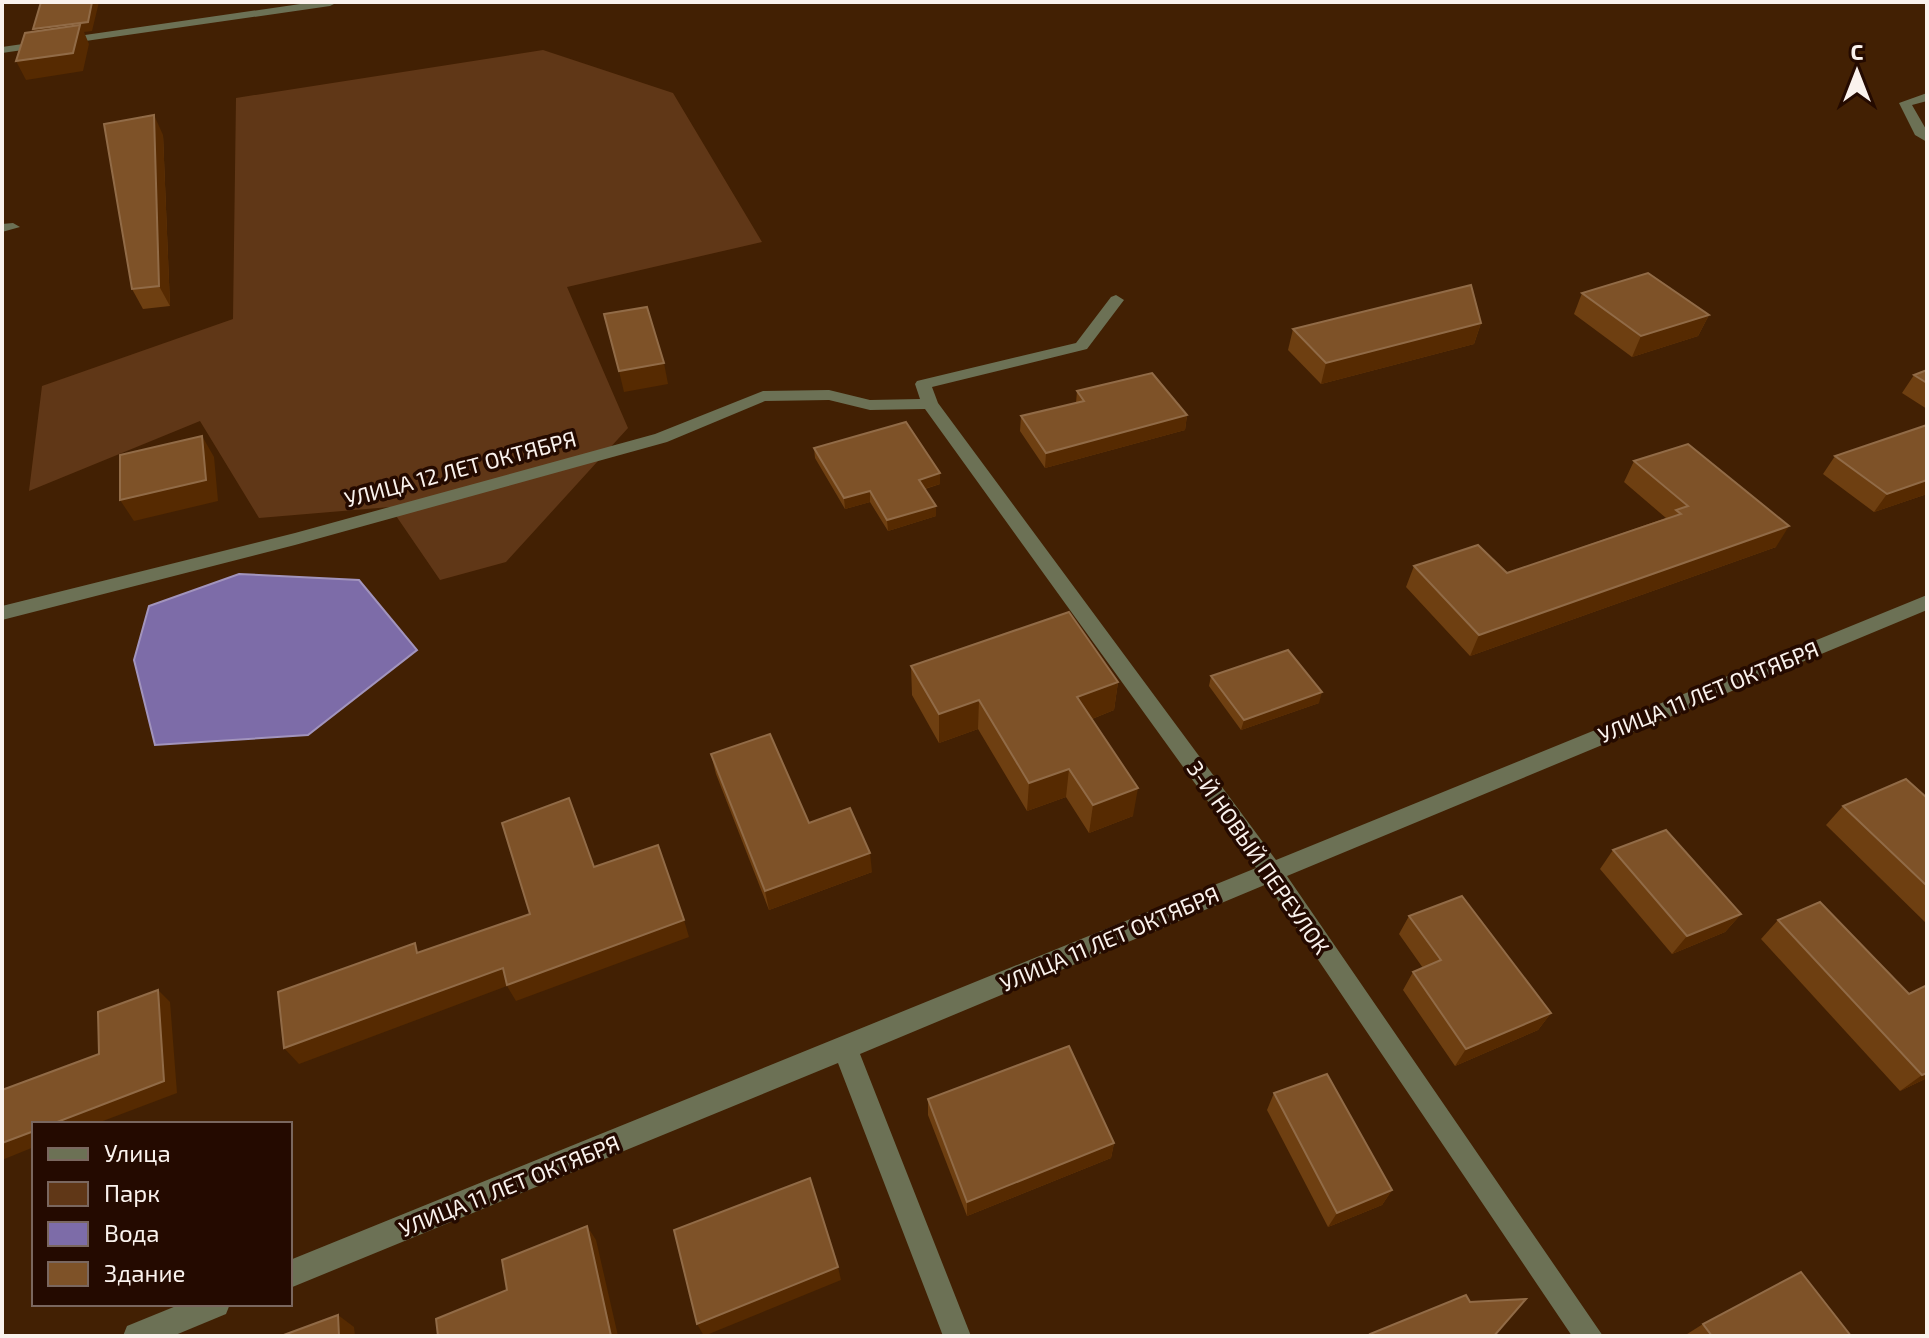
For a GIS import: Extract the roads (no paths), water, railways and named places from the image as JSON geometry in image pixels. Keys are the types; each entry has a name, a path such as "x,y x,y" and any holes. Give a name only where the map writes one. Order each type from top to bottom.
{"street":[{"path":"2,50 330,3"},
{"path":"1927,97 1905,103 1920,132 1927,138"},
{"name":"УЛИЦА 12 ЛЕТ ОКТЯБРЯ","path":"2,613 295,539 661,438 763,396 829,395 870,405 926,394 1081,346 1116,300"},
{"name":"3-Й НОВЫЙ ПЕРЕУЛОК","path":"926,394 1271,871 1589,1336"},
{"name":"УЛИЦА 11 ЛЕТ ОКТЯБРЯ","path":"292,1273 1927,602"},
{"path":"845,1048 957,1336"},
{"path":"137,1336 211,1306"}],"water":[{"path":"239,574 359,580 417,650 308,735 155,745 134,660 149,606"}]}
